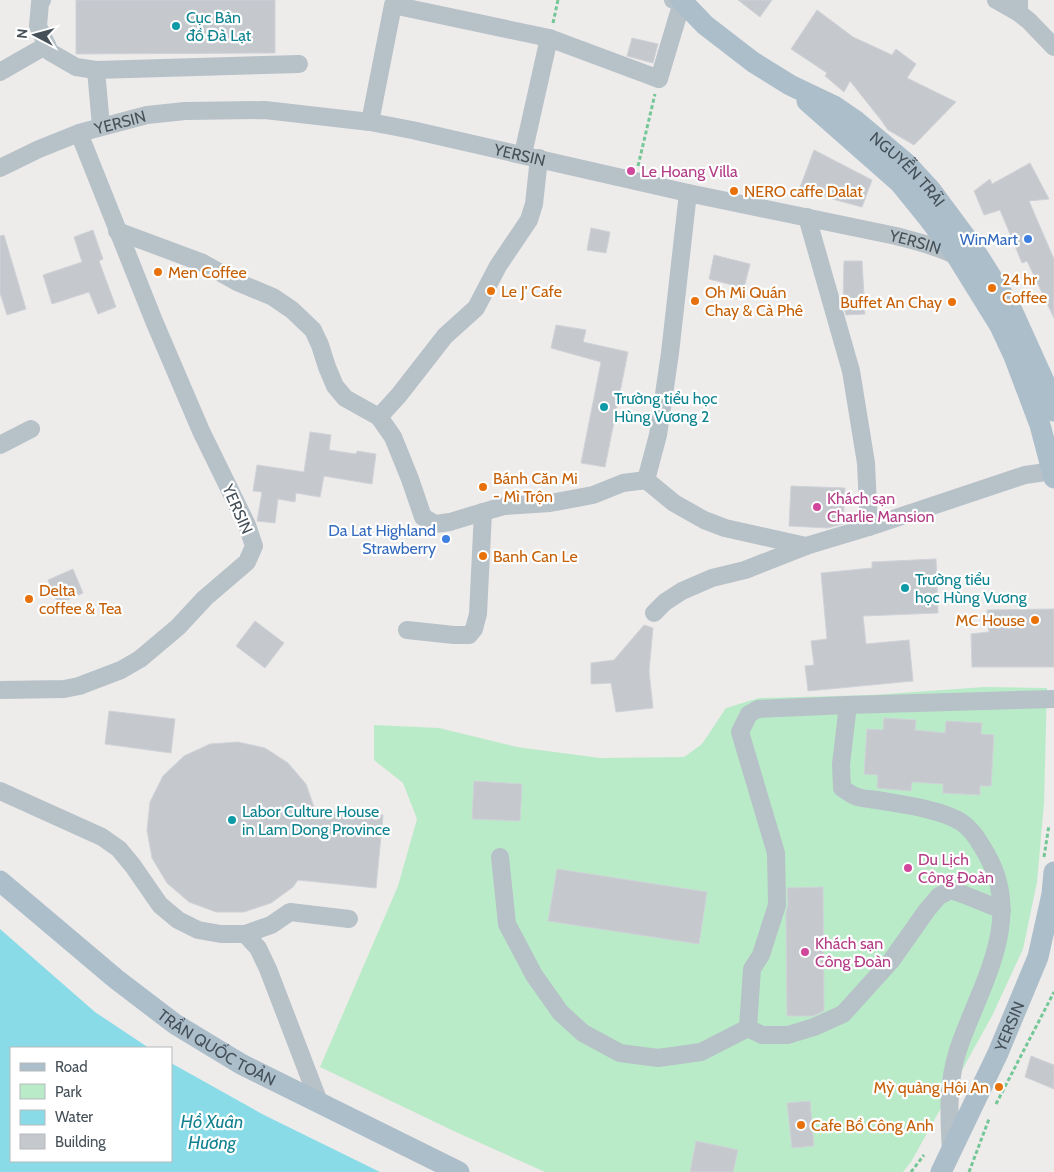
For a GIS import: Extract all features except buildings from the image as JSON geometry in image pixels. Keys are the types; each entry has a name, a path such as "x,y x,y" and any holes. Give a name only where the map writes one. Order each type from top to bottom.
{"main road":[{"name":"NGUYỄN TRÃI","path":"679,1 705,25 753,62 790,85 834,106 856,121 906,163 930,189 970,243 996,284"},
{"name":"NGUYỄN TRÃI","path":"790,85 899,182 930,219 956,255"},
{"name":"YERSIN","path":"956,255 1000,326 1014,356 1040,425 1053,473"},
{"name":"YERSIN","path":"996,284 1012,308 1048,390 1054,411"},
{"name":"YERSIN","path":"941,1172 998,1053 1038,957 1051,911 1054,872"},
{"name":"TRẦN QUỐC TOẢN","path":"0,880 116,979 175,1024 240,1064 459,1172"}],"street":[{"path":"42,0 40,3 38,26 50,52 76,67 96,70 299,64"},
{"path":"996,0 1019,6 1054,47"},
{"path":"370,122 393,5 549,38 659,79 679,1"},
{"path":"379,417 399,395 445,336 476,308 498,266 529,220 534,204 531,156 549,38"},
{"path":"0,72 47,46"},
{"path":"96,70 101,126"},
{"name":"YERSIN","path":"0,168 39,149 79,133 147,115 184,111 265,110 370,122 905,239 956,255 996,284"},
{"name":"YERSIN","path":"8,690 64,689 79,686 120,670 140,659 178,627 205,598 247,562 254,546 247,525 201,431 154,322 79,133"},
{"path":"646,480 658,435 670,353 688,193"},
{"path":"807,217 851,371 866,463 869,527"},
{"path":"117,231 203,263 237,282 272,297 292,310 313,330 335,386 345,398 379,417 393,437 423,517 434,524 450,522 504,506 550,503 593,494 623,483 646,480 674,503 704,520 725,528 806,546"},
{"path":"0,445 31,429"},
{"path":"654,613 665,602 682,591 712,578 745,570 806,546 1025,475 1053,473"},
{"path":"407,630 469,635 474,629 478,614 483,512"},
{"path":"748,1028 752,969 761,955 777,905 776,853 740,732 749,714 758,710 848,705 1054,699"},
{"path":"848,705 840,764 842,788 856,797 940,812 962,822 976,837 991,862 999,884 1002,910 998,940 985,983 958,1051 949,1089 951,1152"},
{"path":"0,791 102,837 120,849 160,905 178,920 198,930 221,934 245,934 271,925 290,912 349,919"},
{"path":"500,857 507,924 534,976 560,1012 583,1034 620,1053 658,1058 701,1052 748,1028"},
{"path":"748,1028 762,1034 788,1035 814,1027 843,1014 891,961 926,910 939,896 951,890 1002,910"},
{"path":"245,934 258,948 268,969 319,1102"}],"path":[{"path":"549,38 558,0"},
{"path":"635,181 659,79"},
{"path":"994,1109 1054,992"},
{"path":"969,1172 990,1117"},
{"path":"911,1172 924,1155"}],"green space":[{"path":"985,687 1047,688 1044,803 1037,882 1023,949 992,1016 911,1162 903,1172 545,1172 320,1067 398,886 417,819 403,783 374,760 374,725 439,728 517,747 600,758 684,757 702,744 726,708 759,698 872,695"}],"water":[{"name":"Hồ Xuân Hương","path":"0,929 95,1012 148,1047 10,1047 10,1162 172,1162 172,1064 264,1115 380,1172 0,1172"}],"place":[{"name":"Cục Bản đồ Đà Lạt","path":"176,26"},
{"name":"Le Hoang Villa","path":"631,171"},
{"name":"NERO caffe Dalat","path":"734,191"},
{"name":"WinMart","path":"1028,239"},
{"name":"Men Coffee","path":"158,272"},
{"name":"24 hr Coffee","path":"992,288"},
{"name":"Le J' Cafe","path":"491,291"},
{"name":"Oh Mi Quán Chay & Cà Phê","path":"695,301"},
{"name":"Buffet An Chay","path":"952,302"},
{"name":"Trường tiểu học Hùng Vương 2","path":"604,407"},
{"name":"Bánh Căn Mi - Mì Trộn","path":"483,487"},
{"name":"Khách sạn Charlie Mansion","path":"817,507"},
{"name":"Da Lat Highland Strawberry","path":"446,539"},
{"name":"Banh Can Le","path":"483,556"},
{"name":"Trường tiểu học Hùng Vương","path":"905,588"},
{"name":"Delta coffee & Tea","path":"29,599"},
{"name":"MC House","path":"1035,620"},
{"name":"Labor Culture House in Lam Dong Province","path":"232,820"},
{"name":"Du Lịch Công Đoàn","path":"908,868"},
{"name":"Khách sạn Công Đoàn","path":"805,952"},
{"name":"Mỳ quảng Hội An","path":"999,1087"},
{"name":"Cafe Bồ Công Anh","path":"801,1125"}]}
